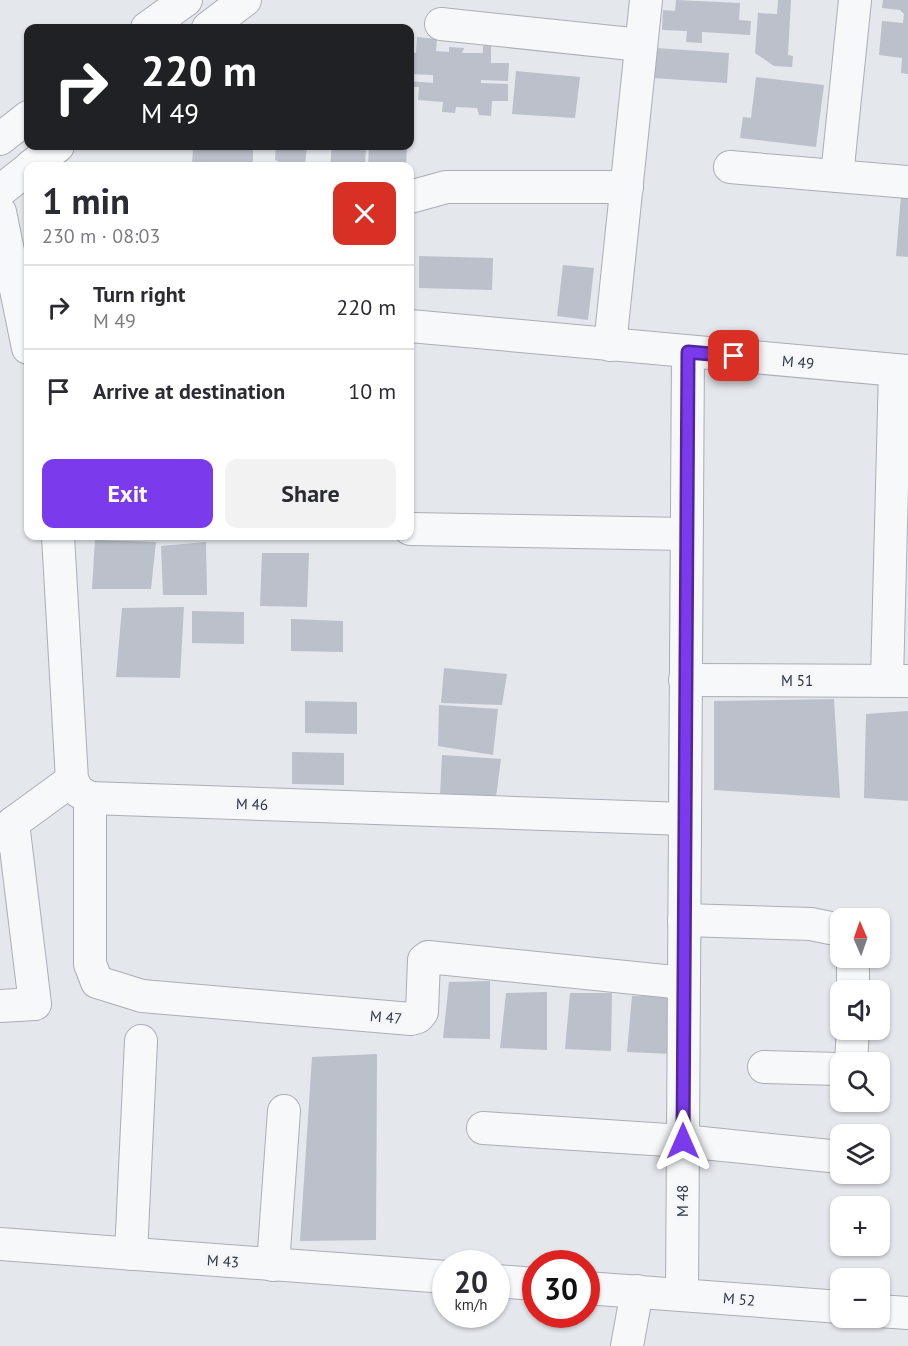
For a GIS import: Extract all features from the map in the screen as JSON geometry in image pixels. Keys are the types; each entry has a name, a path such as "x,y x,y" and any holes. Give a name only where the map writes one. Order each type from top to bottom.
{"street":[{"path":"153,24 186,0"},
{"path":"213,24 245,0"},
{"path":"610,345 646,0"},
{"path":"837,176 855,0"},
{"path":"441,24 641,45"},
{"path":"0,139 24,120"},
{"path":"38,162 53,150"},
{"path":"730,167 908,183"},
{"path":"0,192 24,173"},
{"path":"414,196 446,187 627,187"},
{"path":"0,192 24,194"},
{"path":"0,212 24,329"},
{"name":"M 49","path":"414,326 902,370"},
{"name":"M 48","path":"682,1295 688,352"},
{"path":"898,680 902,370"},
{"path":"414,529 686,534"},
{"path":"0,1006 35,1004 6,829 81,789 57,540"},
{"name":"M 51","path":"685,680 898,680"},
{"name":"M 46","path":"81,789 685,819"},
{"name":"M 47","path":"81,789 90,964 97,982 142,996 411,1019 418,1017 422,1012 424,960 428,957 684,983"},
{"path":"684,920 811,924 830,928"},
{"path":"130,1254 141,1041"},
{"path":"764,1066 830,1069"},
{"path":"273,1265 284,1111"},
{"path":"483,1128 683,1141 830,1155"},
{"name":"M 43","path":"0,1244 432,1276"},
{"path":"600,1289 637,1291 627,1346"},
{"name":"M 52","path":"637,1291 830,1306"},
{"path":"890,1312 908,1313"}],"building":[{"path":"676,0 740,3 739,20 751,21 750,35 702,32 702,43 686,42 687,31 662,30 663,10 675,11"},
{"path":"778,0 791,0 788,55 793,56 792,67 774,66 755,53 758,13 777,14"},
{"path":"883,0 908,0 908,74 901,73 902,58 879,55 882,21 903,23 904,14 900,10 882,8"},
{"path":"417,37 437,39 436,51 449,52 449,47 464,48 462,53 483,53 483,46 491,46 491,63 509,63 508,81 481,80 481,83 508,84 508,101 492,101 491,116 479,115 477,108 456,107 455,113 442,112 443,102 418,100 419,87 414,87 414,81 433,83 433,75 414,74 414,53 416,53"},
{"path":"656,48 729,53 727,83 653,78"},
{"path":"516,71 580,77 575,118 512,114"},
{"path":"756,77 824,85 816,147 740,138 743,117 751,118"},
{"path":"193,150 253,150 253,162 192,162"},
{"path":"276,150 307,150 305,162 275,160"},
{"path":"332,150 366,150 365,162 330,162"},
{"path":"369,150 407,150 406,162 368,162"},
{"path":"901,196 908,197 908,257 896,256"},
{"path":"419,256 493,258 492,290 419,288"},
{"path":"563,265 594,268 588,320 557,316"},
{"path":"95,540 156,542 151,589 92,589"},
{"path":"206,542 207,595 163,595 161,546"},
{"path":"262,553 309,553 307,607 260,606"},
{"path":"184,607 180,678 116,677 122,608"},
{"path":"192,611 244,612 244,644 192,643"},
{"path":"291,619 343,621 343,652 291,651"},
{"path":"444,668 507,674 502,705 441,703"},
{"path":"834,699 840,798 714,790 714,701"},
{"path":"305,701 357,702 357,734 305,733"},
{"path":"439,705 498,709 493,755 438,746"},
{"path":"908,711 908,801 864,798 866,714"},
{"path":"292,752 344,753 344,785 292,784"},
{"path":"442,755 501,759 495,805 440,796"},
{"path":"490,981 490,1039 443,1038 449,982"},
{"path":"547,992 547,1050 500,1048 506,993"},
{"path":"570,993 612,993 611,1051 565,1049"},
{"path":"632,996 674,996 673,1054 627,1052"},
{"path":"377,1054 376,1240 300,1241 312,1057"}],"route":[{"path":"683,1141 688,352 734,356"}]}
